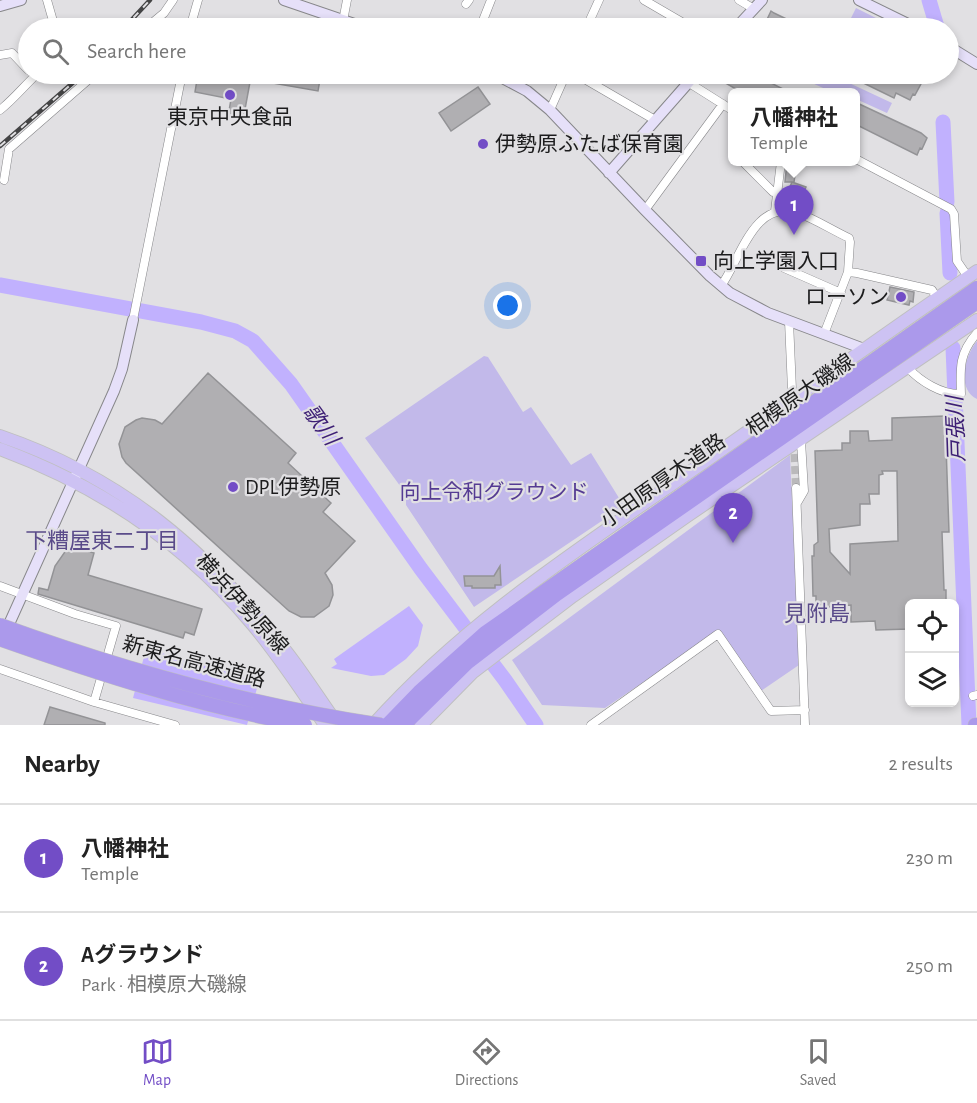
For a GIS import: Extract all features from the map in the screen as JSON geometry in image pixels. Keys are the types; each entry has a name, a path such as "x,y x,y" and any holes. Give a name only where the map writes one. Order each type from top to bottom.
{"highway":[{"name":"小田原厚木道路","path":"387,725 419,692 488,638 974,279"},
{"name":"小田原厚木道路","path":"488,638 557,594 977,302"},
{"name":"新東名高速道路","path":"0,625 66,649 206,689 300,711 381,725"},
{"name":"新東名高速道路","path":"0,639 61,661 140,685 305,725"},
{"name":"小田原厚木道路","path":"404,725 463,658"}],"main road":[{"name":"相模原大磯線","path":"488,638 548,570 937,298 974,279"},
{"name":"相模原大磯線","path":"374,725 401,694 463,658 488,638 687,516 977,320"},
{"name":"横浜伊勢原線","path":"0,436 27,445 77,475 97,493 162,537 219,587 264,639 326,725"},
{"name":"横浜伊勢原線","path":"0,449 77,475 130,499 157,518 226,580 286,652 338,725"},
{"name":"相模原大磯線","path":"421,725 463,658"}],"street":[{"path":"0,6 21,0"},
{"path":"47,0 52,18"},
{"path":"158,18 173,0"},
{"path":"193,18 198,0"},
{"path":"284,0 335,18"},
{"path":"343,18 346,0"},
{"path":"484,18 491,0"},
{"path":"591,18 598,0"},
{"path":"644,0 675,18"},
{"path":"739,0 754,9"},
{"path":"745,18 762,0"},
{"path":"859,0 896,18"},
{"path":"0,55 12,53 18,59"},
{"path":"959,53 977,64"},
{"path":"0,110 16,98 26,84"},
{"path":"4,180 9,149 84,84"},
{"path":"0,644 77,475 122,369 134,320 180,84"},
{"path":"517,84 550,110 721,286 742,301 864,350"},
{"path":"550,110 562,84"},
{"path":"593,84 655,120"},
{"path":"609,173 687,84"},
{"path":"699,84 728,107"},
{"path":"645,210 723,104"},
{"path":"860,162 952,211 957,261 974,279"},
{"path":"747,166 773,192 776,192"},
{"path":"775,211 780,166"},
{"path":"721,286 748,237 759,222 775,211 797,212 823,230 849,238 848,272 824,333"},
{"path":"784,268 841,293"},
{"path":"848,272 932,290 937,298"},
{"path":"789,321 792,390"},
{"path":"908,368 920,379 956,395 960,394 960,367 963,353 977,333"},
{"path":"797,502 804,491 801,441"},
{"path":"796,488 805,725"},
{"path":"0,586 116,626 94,702"},
{"path":"591,725 718,634 771,711 805,711"},
{"path":"0,669 94,702 175,725"}],"green space":[{"path":"856,8 876,18 851,18"},
{"path":"814,84 851,84 860,88 823,88"},
{"path":"860,88 892,103 887,113 860,101"},
{"path":"977,341 977,399 966,388 965,372 969,355"},
{"name":"向上令和グラウンド","path":"484,356 488,357 523,412 531,407 571,465 591,453 624,506 474,607 406,505 406,494 365,438"},
{"path":"790,455 799,665 761,691 719,631 605,708 542,705 512,660"}],"shaded area":[{"path":"409,606 423,625 418,646 406,659 384,675 371,676 331,668 337,664 334,659"},
{"path":"158,652 259,681 247,725 133,698 145,653 156,656"}],"building":[{"path":"771,11 784,18 768,18"},
{"name":"東京中央食品","path":"196,84 250,84 243,120 228,117 231,99 195,92"},
{"path":"278,84 319,84 318,91"},
{"path":"727,84 773,84 781,88 734,88"},
{"path":"865,84 921,84 910,100 896,93 894,98"},
{"path":"478,87 490,104 451,131 439,113"},
{"path":"860,104 927,138 917,155 860,126"},
{"path":"787,166 796,166 794,182 785,182"},
{"path":"792,182 806,187 801,199 787,194"},
{"path":"890,287 914,292 913,302 910,301 909,305 887,300"},
{"name":"DPL伊勢原","path":"208,373 296,453 288,463 331,503 323,512 355,541 325,573 332,585 333,595 329,606 314,617 301,617 289,611 122,457 119,444 125,427 142,418 155,420 162,424"},
{"path":"945,416 949,532 942,532 946,599 905,599 905,629 876,630 875,621 851,622 851,605 816,606 816,596 813,596 812,556 814,556 814,545 818,542 815,451 842,450 842,443 850,443 850,431 868,431 869,441 892,440 892,418","holes":["882,471 897,471 898,541 850,544 850,574 830,552 829,529 860,525 860,504 870,504 869,494 879,494 879,475 883,474"]},
{"path":"69,546 94,553 88,575 202,609 194,635 185,632 183,638 38,594 39,588 48,590 55,566"},
{"path":"500,566 501,585 495,585 495,588 465,586 464,576 494,576"},
{"path":"50,707 105,723 105,725 44,725"}],"waterway":[{"name":"戸張川","path":"929,0 934,18"},
{"name":"戸張川","path":"943,122 947,202"},
{"name":"戸張川","path":"947,213 950,273"},
{"name":"歌川","path":"0,285 201,322 235,331 253,341 291,384 421,569 536,725"},
{"name":"戸張川","path":"953,348 969,725"}],"tunnel":[{"path":"794,442 796,488"}],"railway":[{"path":"133,18 150,0"},
{"path":"0,146 71,84"}],"place":[{"name":"東京中央食品","path":"230,95"},
{"name":"伊勢原ふたば保育園","path":"483,144"},
{"name":"八幡神社","path":"794,235"},
{"name":"向上学園入口","path":"701,261"},
{"name":"ローソン","path":"901,297"},
{"name":"DPL伊勢原","path":"233,487"},
{"name":"Aグラウンド","path":"733,543"}],"district":[{"name":"下糟屋東二丁目","path":"102,541"},
{"name":"見附島","path":"817,614"}]}
